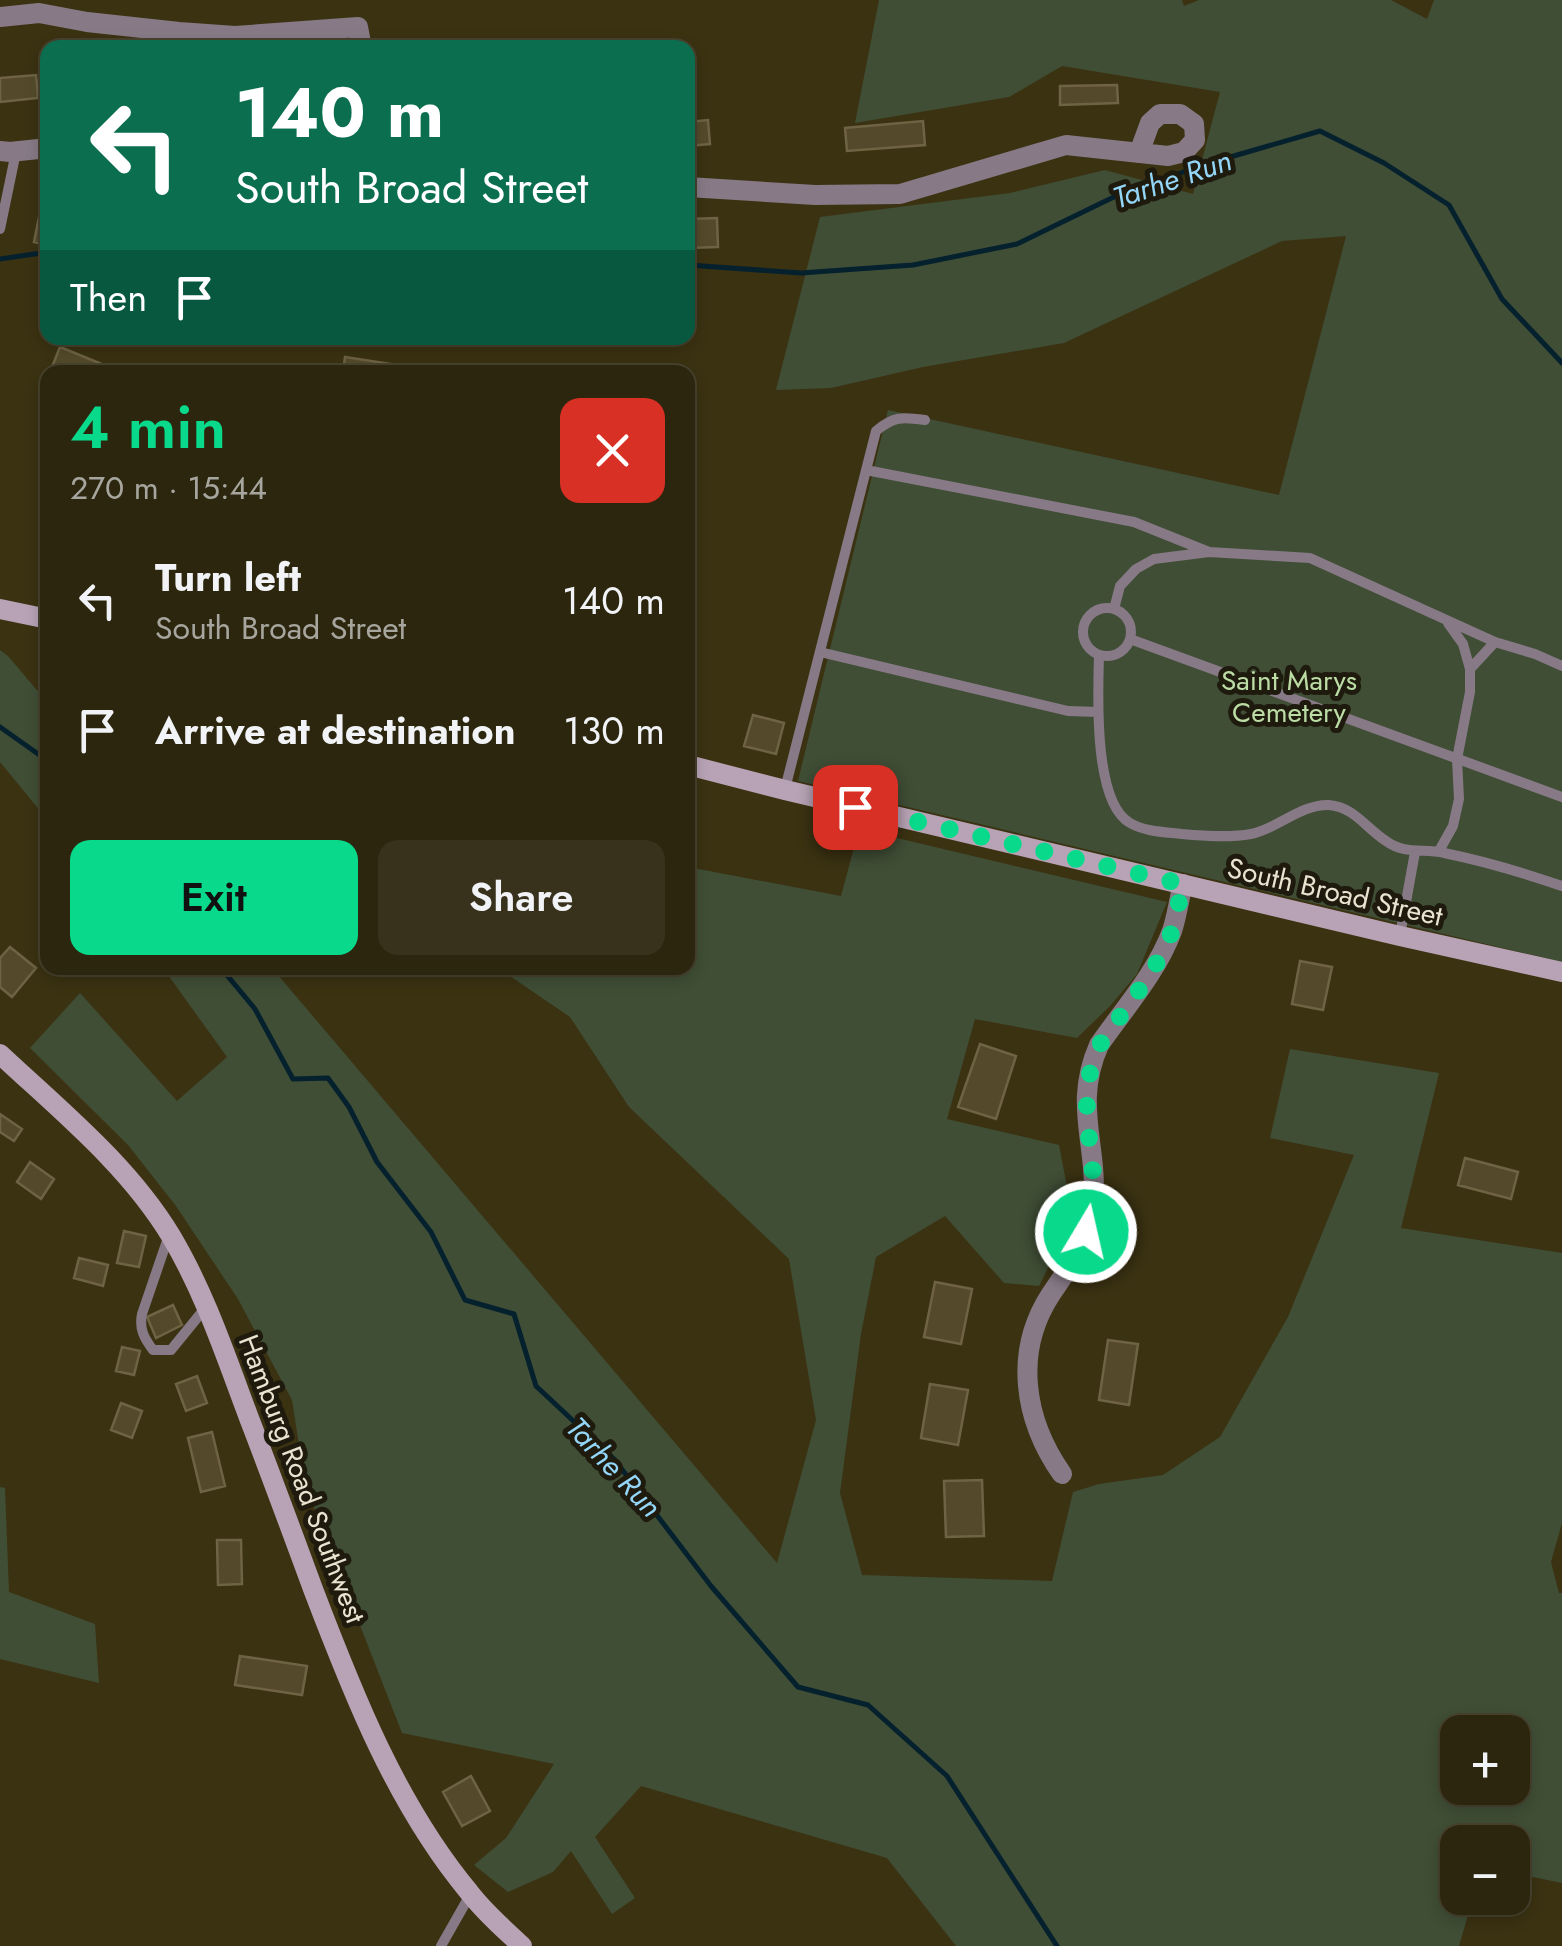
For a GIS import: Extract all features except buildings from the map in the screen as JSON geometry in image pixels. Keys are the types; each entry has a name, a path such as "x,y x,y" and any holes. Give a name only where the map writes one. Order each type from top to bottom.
{"street":[{"path":"0,17 39,13 88,22 235,36 358,27 360,40"},
{"path":"695,187 900,194 1066,144 1139,153"},
{"path":"8,151 40,149"},
{"path":"0,609 40,617"},
{"name":"South Broad Street","path":"695,767 1562,972"},
{"path":"1062,1474 1048,1454 1031,1409 1027,1362 1030,1340 1037,1318 1076,1254 1093,1209 1086,1109 1093,1058 1166,945 1183,884"},
{"name":"Hamburg Road Southwest","path":"0,1054 128,1177 170,1234 206,1306 358,1702 392,1772 414,1812 470,1894 522,1946"}],"lane":[{"path":"0,229 8,151"},
{"path":"785,790 876,431 887,421 902,417 925,420"},
{"path":"866,470 1134,522 1210,552"},
{"path":"1114,609 1120,586 1136,569 1154,560 1210,552 1310,558 1496,642 1562,666"},
{"path":"1114,609 1128,621 1130,640 1118,654 1100,655 1086,644 1084,625 1096,611 1114,609"},
{"path":"1440,852 1456,812 1458,759 1470,692 1470,669 1462,644 1446,620"},
{"path":"1130,640 1562,797"},
{"path":"1470,669 1496,642"},
{"path":"820,652 1068,711 1098,712"},
{"path":"1100,655 1101,750 1110,797 1127,822 1151,830 1206,836 1254,834 1289,816 1325,805 1347,809 1388,843 1415,852 1440,852 1562,886"},
{"path":"1400,936 1415,852"},
{"path":"170,1234 142,1314 144,1338 153,1350 171,1350 206,1306"},
{"path":"440,1946 470,1894"}],"green space":[{"name":"Saint Marys Cemetery","path":"879,0 1182,0 1184,6 1199,0 1391,0 1427,19 1434,0 1562,0 1562,962 798,781 888,410 1279,495 1346,236 1282,241 1064,343 923,367 831,388 776,390 820,217 1010,193 1105,170 1193,194 1220,92 1062,66 1009,97 855,123"},
{"path":"0,650 40,694 40,811 0,762"},
{"path":"859,829 1167,902 1137,974 1077,1038 975,1019 947,1119 1059,1145 1073,1218 1039,1286 1004,1283 945,1216 876,1257 861,1334 840,1493 862,1575 1052,1581 1073,1492 1099,1484 1163,1475 1220,1437 1288,1317 1354,1155 1270,1138 1290,1049 1439,1073 1401,1228 1562,1253 1562,1523 1551,1562 1562,1593 1562,1883 1530,1876 1530,1825 1440,1825 1440,1915 1468,1915 1459,1946 956,1946 887,1858 641,1786 595,1837 635,1898 612,1914 571,1851 553,1872 508,1892 474,1865 506,1838 554,1764 402,1733 305,1484 292,1400 238,1299 176,1206 128,1145 30,1048 80,993 177,1101 227,1057 168,975 278,975 777,1563 816,1420 789,1259 629,1107 570,1017 508,975 695,975 695,868 841,896"},
{"path":"0,1487 5,1488 9,1592 95,1624 99,1683 0,1659"}],"waterway":[{"name":"Tarhe Run","path":"695,265 801,273 913,265 1017,244 1122,193 1320,131 1384,163 1449,205 1502,299 1562,363"},
{"name":"Tarhe Run","path":"0,259 40,253"},
{"name":"Tarhe Run","path":"0,727 40,755"},
{"name":"Tarhe Run","path":"227,975 255,1009 293,1079 328,1078 349,1107 377,1162 431,1232 465,1300 514,1314 536,1386 614,1459 711,1586 798,1687 868,1705 947,1776 1057,1946"}],"route":[{"path":"855,807 1183,884 1166,945 1093,1058 1086,1109 1094,1185 1093,1209 1086,1232"}]}
